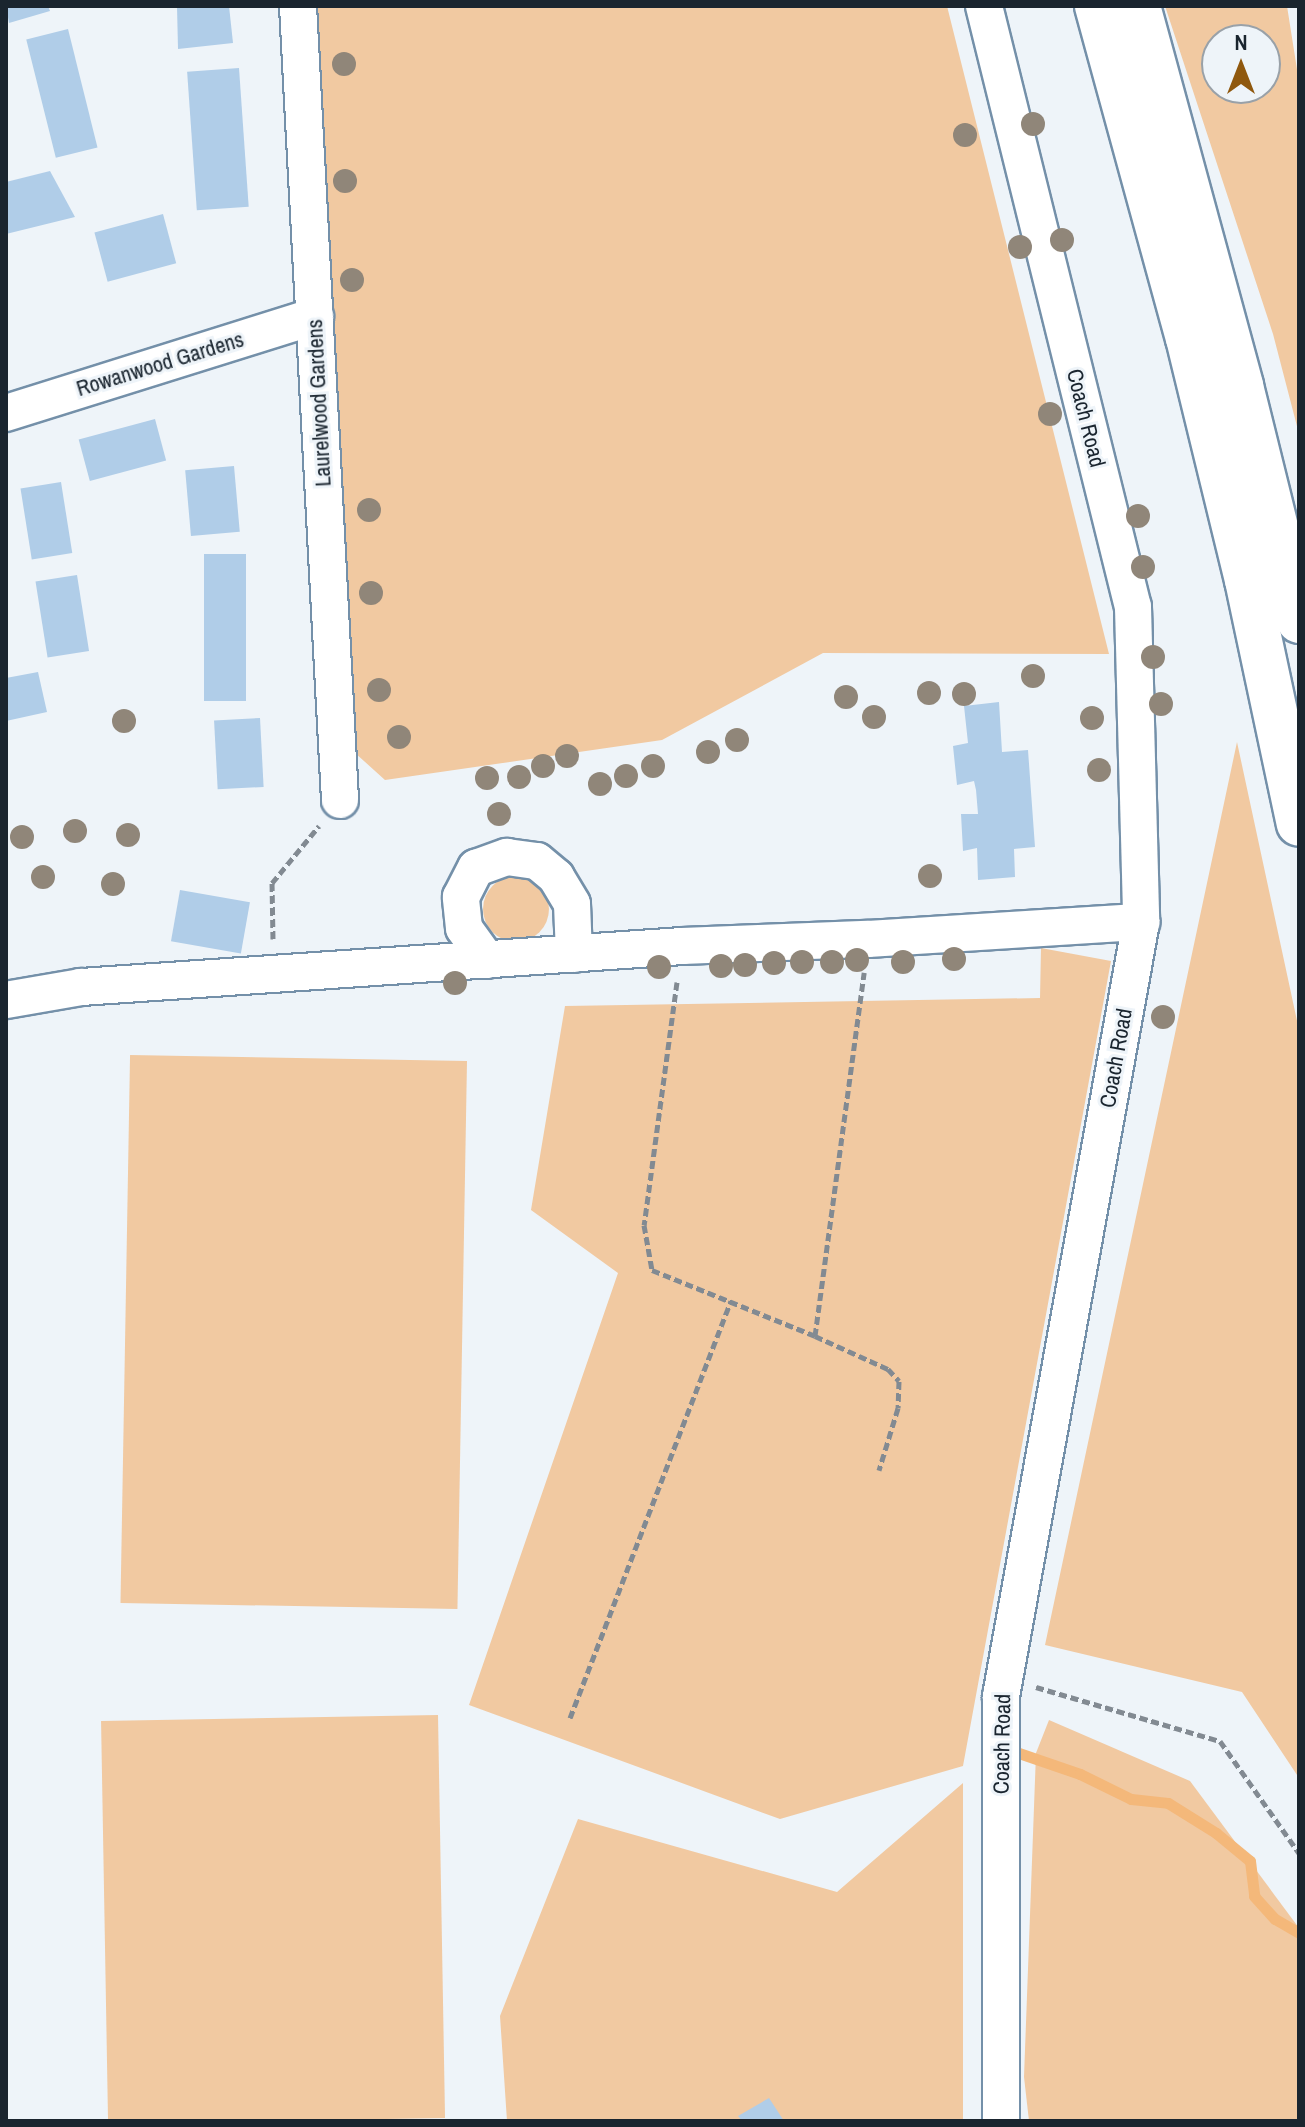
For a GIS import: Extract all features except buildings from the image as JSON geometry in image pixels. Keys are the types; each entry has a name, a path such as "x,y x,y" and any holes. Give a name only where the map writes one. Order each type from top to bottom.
{"highway":[{"path":"1097,6 1192,353 1247,580 1299,824"},
{"path":"1138,6 1241,386 1299,621"}],"street":[{"name":"Laurelwood Gardens","path":"298,6 340,800"},
{"name":"Coach Road","path":"984,6 1133,607 1141,922 1001,1696 1001,2121"},
{"name":"Rowanwood Gardens","path":"6,413 315,316"},
{"path":"487,960 464,928 461,897 476,868 507,857 537,861 556,877 572,904 574,954"},
{"path":"6,1000 81,987 682,946 868,939 1141,922"}],"path":[{"path":"274,976 272,883 340,800"},
{"path":"815,1336 868,939"},
{"path":"682,946 644,1225 652,1270 888,1369 899,1381 898,1408 879,1470"},
{"path":"570,1718 731,1301"},
{"path":"1005,1677 1220,1741 1299,1853"}],"shaded area":[{"path":"310,6 947,6 1109,654 823,653 662,740 385,780 354,752"},
{"path":"1165,6 1287,6 1299,82 1299,434 1273,334"},
{"path":"1237,742 1299,1030 1299,1778 1242,1692 1045,1645"},
{"path":"516,876 539,886 549,909 539,932 516,942 493,932 483,909 493,886"},
{"path":"1041,948 1111,961 963,1766 780,1819 469,1705 618,1273 531,1210 565,1006 1040,998"},
{"path":"130,1055 467,1061 457,1609 120,1603"},
{"path":"438,1715 445,2118 108,2121 101,1721"},
{"path":"1049,1720 1190,1781 1299,1928 1299,2121 1029,2121 1024,2077 1036,1753"},
{"path":"963,1783 963,2121 507,2121 500,2016 578,1819 837,1892"}],"waterway":[{"path":"1010,1750 1080,1774 1131,1799 1168,1803 1216,1833 1250,1861 1254,1896 1275,1919 1299,1933"}]}
